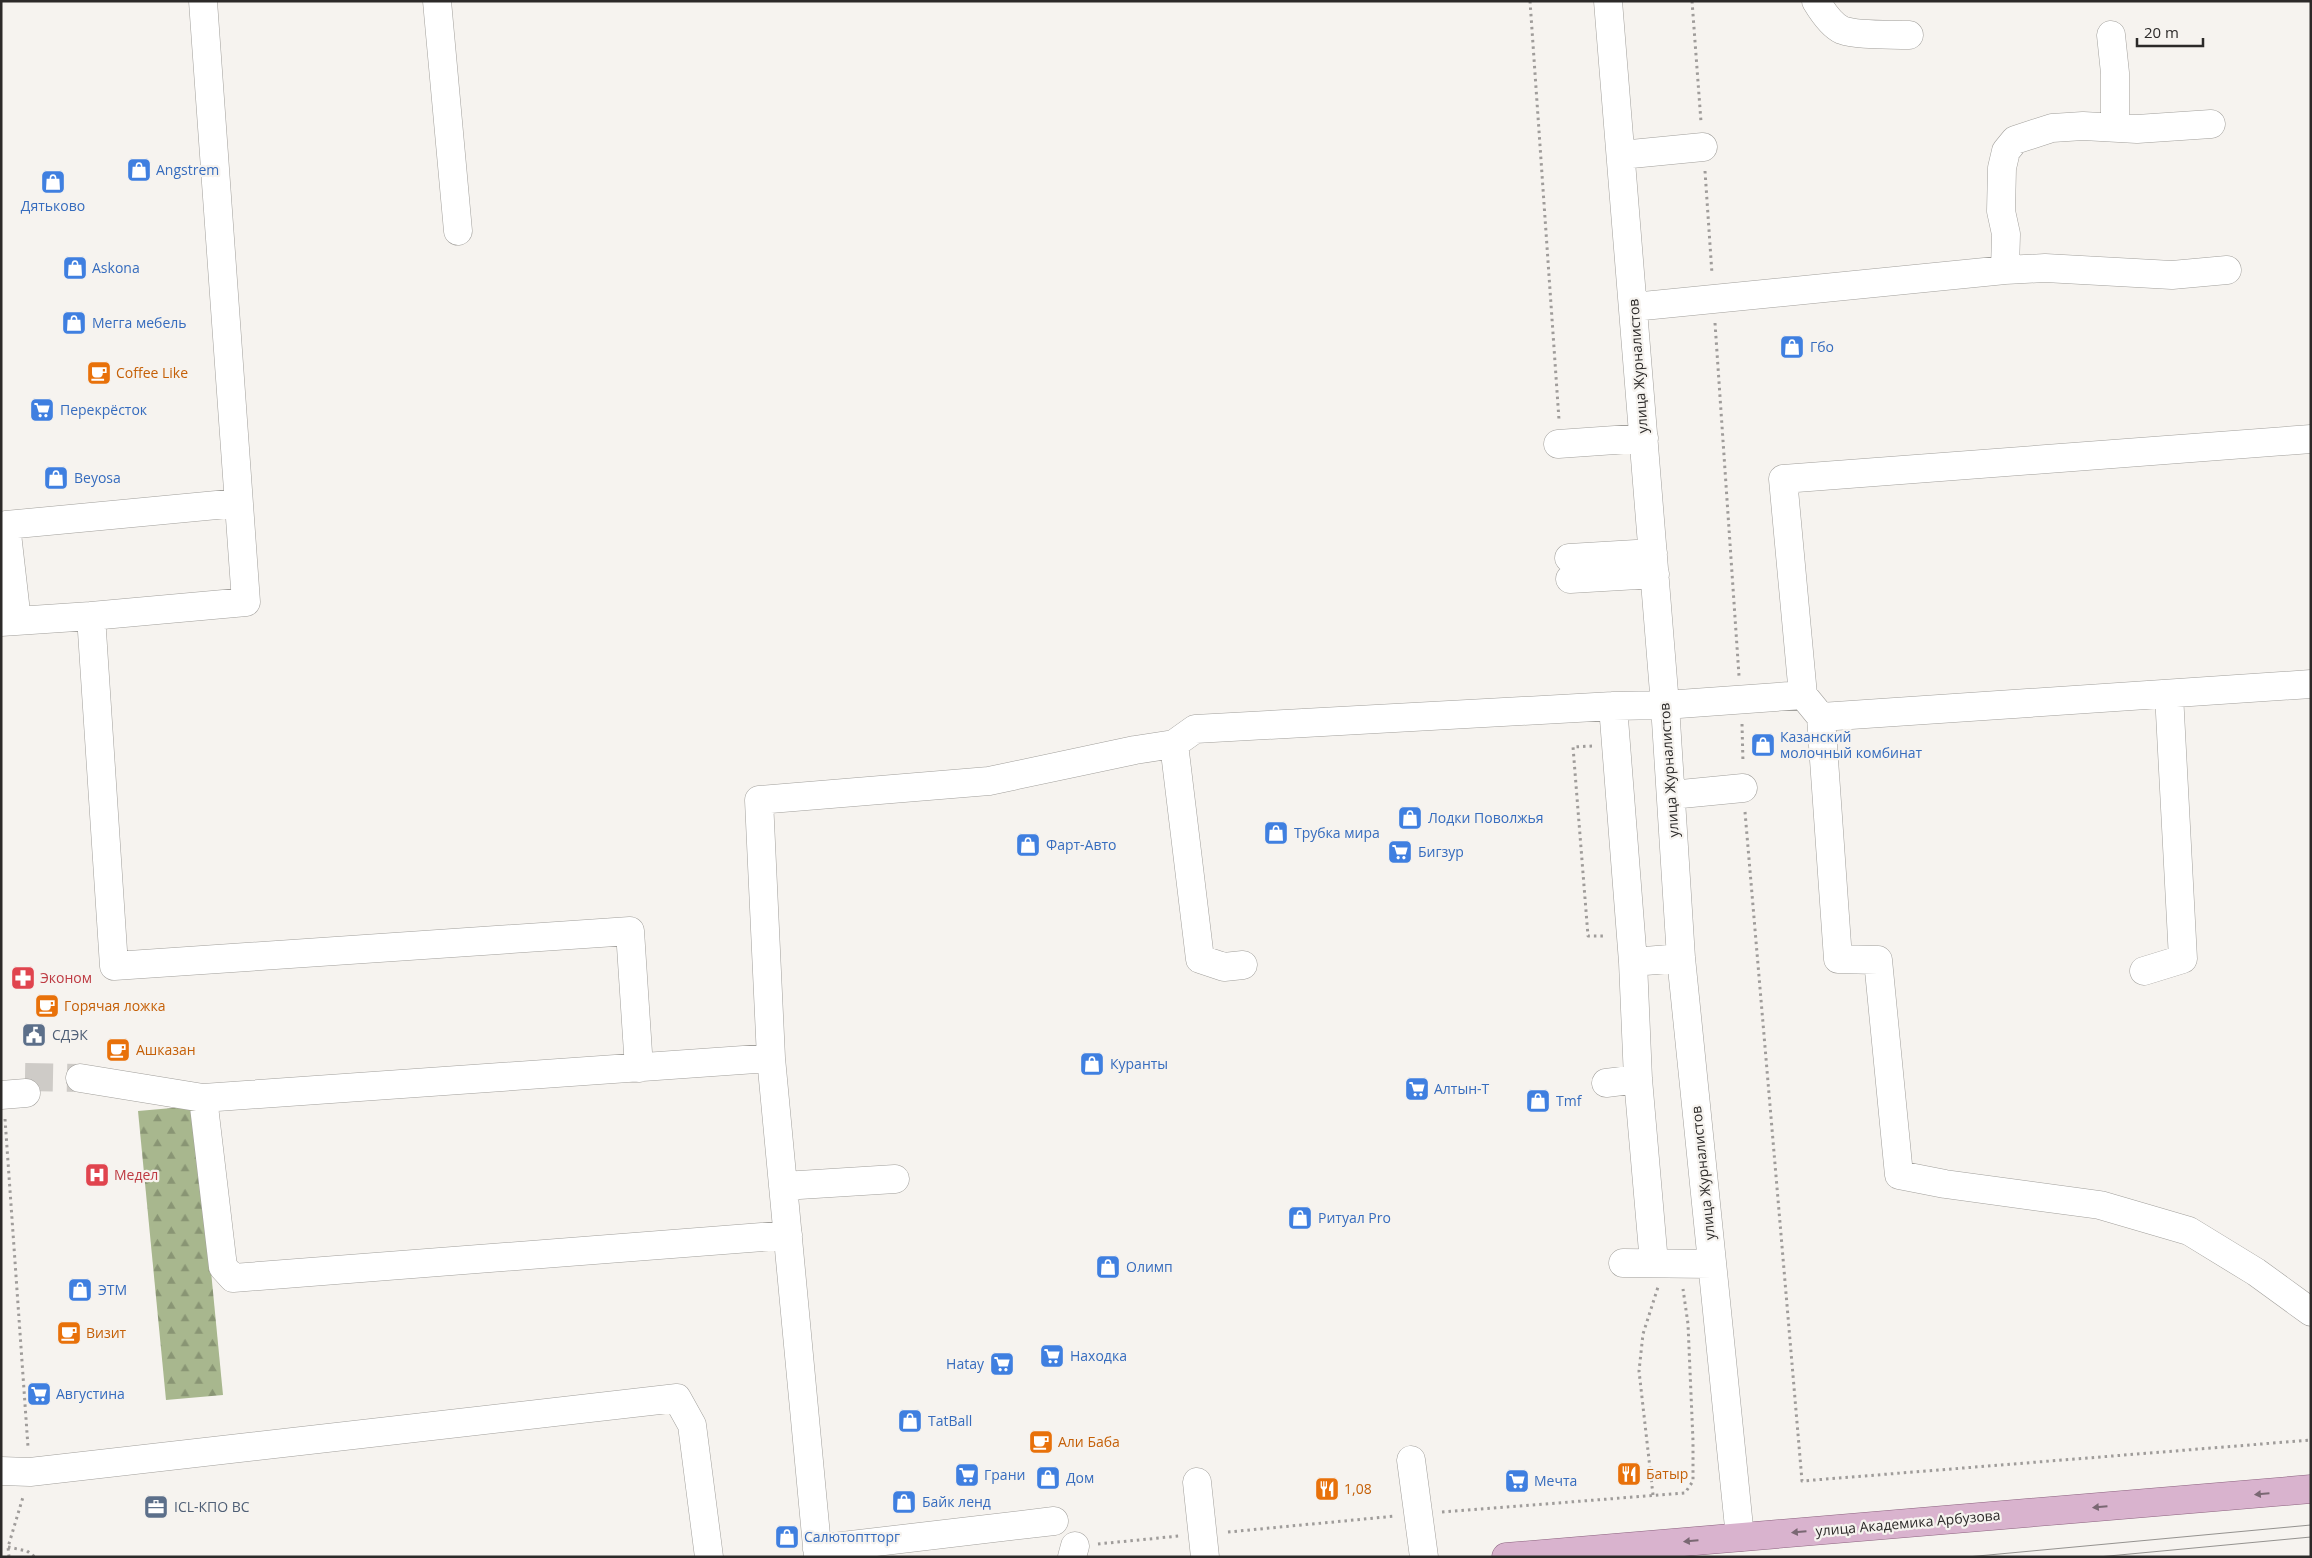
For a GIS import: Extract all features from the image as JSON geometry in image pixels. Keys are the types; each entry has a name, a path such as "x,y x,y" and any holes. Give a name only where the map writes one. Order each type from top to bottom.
{"main road":[{"name":"улица Академика Арбузова","path":"1506,1557 2311,1490"}],"street":[{"path":"203,1 246,602 91,616 9,621 6,525 238,503"},
{"path":"437,1 458,231"},
{"name":"улица Журналистов","path":"1608,1 1665,705 1681,958 1740,1537"},
{"path":"1816,1 1824,14 1842,30 1909,35"},
{"path":"2111,35 2115,73 2115,127"},
{"path":"2005,270 2006,234 2002,211 2002,168 2006,151 2015,140 2052,128 2115,127 2137,129 2212,124"},
{"path":"1621,155 1703,147"},
{"path":"1633,306 2005,270 2045,268 2172,275 2227,270"},
{"path":"1559,444 1644,438"},
{"path":"2311,439 1783,479 1803,695 1821,717 1838,959 1878,960 1900,1175 1945,1184 2100,1205 2189,1231 2256,1272 2311,1312"},
{"path":"1570,569 1654,563"},
{"path":"91,616 114,966 630,931 639,1068"},
{"path":"1821,717 2311,684"},
{"path":"2144,971 2183,959 2168,694"},
{"path":"1054,1521 817,1553 772,1058 759,800 990,781 1135,750 1174,744 1195,729 1613,706 1665,705 1803,695"},
{"path":"1613,706 1633,962 1638,1079 1667,1263"},
{"path":"1174,744 1200,959 1224,967 1242,966"},
{"path":"1671,795 1743,788"},
{"path":"1633,962 1681,958"},
{"path":"80,1083 119,1084 203,1098 772,1058"},
{"path":"1606,1083 1638,1079"},
{"path":"203,1098 223,1267 233,1278 788,1235"},
{"path":"783,1186 896,1179"},
{"path":"1623,1262 1712,1264"},
{"path":"1,1471 30,1472 677,1398 692,1424 709,1557"},
{"path":"1411,1460 1424,1557"},
{"path":"1198,1482 1204,1545"}],"path":[{"path":"1530,1 1559,444"},
{"path":"1692,1 1741,700 1743,788 1802,1481 2311,1440"},
{"path":"9,1557 8,1547 30,1472 11,1088"},
{"path":"1073,1551 1204,1545 1418,1514 1685,1493 1693,1480 1688,1324 1667,1263"},
{"path":"8,1547 27,1551 35,1557"}],"green space":[{"path":"195,1106 223,1395 166,1400 138,1111"}],"tunnel":[{"path":"25,1077 80,1078"}],"tram line":[{"path":"1967,1557 2311,1525"},
{"path":"2098,1557 2311,1537"}],"place":[{"name":"Angstrem","path":"139,170"},
{"name":"Дятьково","path":"53,182"},
{"name":"Askona","path":"75,268"},
{"name":"Мегга мебель","path":"74,323"},
{"name":"Гбо","path":"1792,347"},
{"name":"Coffee Like","path":"99,373"},
{"name":"Перекрёсток","path":"42,410"},
{"name":"Beyosa","path":"56,478"},
{"name":"Казанский молочный комбинат","path":"1763,745"},
{"name":"Лодки Поволжья","path":"1410,818"},
{"name":"Трубка мира","path":"1276,833"},
{"name":"Фарт-Авто","path":"1028,845"},
{"name":"Бигзур","path":"1400,852"},
{"name":"Эконом","path":"23,978"},
{"name":"Горячая ложка","path":"47,1006"},
{"name":"СДЭК","path":"34,1035"},
{"name":"Ашказан","path":"118,1050"},
{"name":"Куранты","path":"1092,1064"},
{"name":"Алтын-Т","path":"1417,1089"},
{"name":"Tmf","path":"1538,1101"},
{"name":"Медел","path":"97,1175"},
{"name":"Ритуал Pro","path":"1300,1218"},
{"name":"Олимп","path":"1108,1267"},
{"name":"ЭТМ","path":"80,1290"},
{"name":"Визит","path":"69,1333"},
{"name":"Находка","path":"1052,1356"},
{"name":"Hatay","path":"1002,1364"},
{"name":"Августина","path":"39,1394"},
{"name":"TatBall","path":"910,1421"},
{"name":"Али Баба","path":"1041,1442"},
{"name":"Батыр","path":"1629,1474"},
{"name":"Грани","path":"967,1475"},
{"name":"Дом","path":"1048,1478"},
{"name":"Мечта","path":"1517,1481"},
{"name":"1,08","path":"1327,1489"},
{"name":"Байк ленд","path":"904,1502"},
{"name":"ICL-КПО ВС","path":"156,1507"},
{"name":"Салютоптторг","path":"787,1537"}]}
